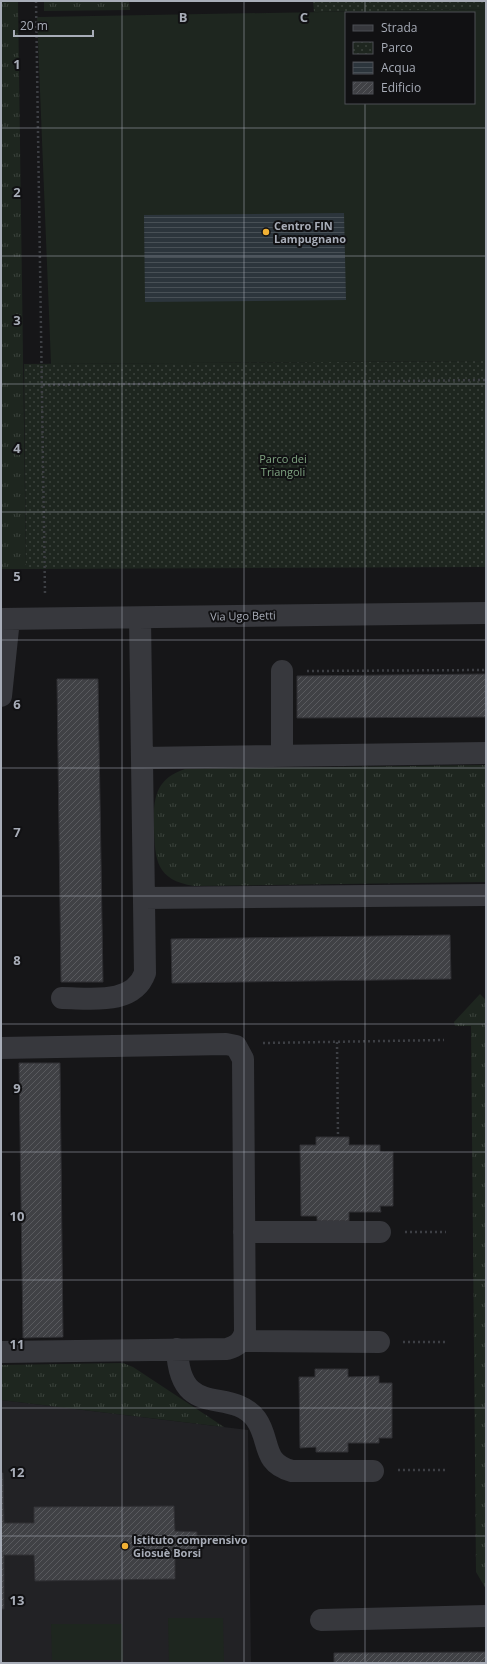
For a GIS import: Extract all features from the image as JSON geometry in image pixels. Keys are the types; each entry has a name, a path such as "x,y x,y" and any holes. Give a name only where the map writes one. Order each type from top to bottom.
{"street":[{"name":"Via Ugo Betti","path":"5,619 486,613"},
{"path":"62,998 108,998 122,996 133,991 141,982 145,973 140,618"},
{"path":"1,696 5,619"},
{"path":"282,671 282,756"},
{"path":"142,758 486,753"},
{"path":"144,898 486,895"},
{"path":"1,1048 226,1044 236,1046 243,1059 245,1333 242,1341 236,1346 227,1349 1,1352"},
{"path":"244,1232 380,1232"},
{"path":"242,1341 379,1342"},
{"path":"177,1349 180,1371 184,1383 203,1397 237,1406 249,1412 256,1420 261,1430 268,1453 275,1463 282,1469 292,1471 373,1471"},
{"path":"321,1620 486,1616"}],"path":[{"path":"36,1 43,385 45,619"},
{"path":"43,385 486,380"},
{"path":"282,671 486,670"},
{"path":"236,1046 247,1043 444,1040"},
{"path":"338,1042 338,1137"},
{"path":"380,1232 446,1232"},
{"path":"379,1342 447,1342"},
{"path":"373,1471 448,1470"}],"shaded area":[{"name":"Istituto comprensivo Giosuè Borsi","path":"1,1400 248,1430 251,1663 1,1663"}],"green space":[{"path":"1,1 18,1 26,569 1,569"},
{"path":"44,1 129,1 130,10 44,11"},
{"path":"313,1 486,1 486,9 314,12"},
{"name":"Centro FIN Lampugnano","path":"486,9 486,361 51,364 37,17"},
{"name":"Parco dei Triangoli","path":"486,361 486,567 26,569 24,364"},
{"path":"486,765 486,882 194,886 172,879 160,867 157,859 154,839 155,799 162,784 167,778 185,769"},
{"path":"480,994 485,999 486,1589 476,1572 471,1026 455,1026 454,1022"},
{"path":"123,1363 133,1367 224,1427 1,1400 1,1365"},
{"path":"168,1618 223,1618 224,1663 169,1663"},
{"path":"51,1624 122,1624 123,1660 52,1660"}],"water":[{"path":"344,213 346,300 145,302 144,215"}],"building":[{"path":"486,674 486,717 297,718 297,676"},
{"path":"57,679 98,679 103,982 61,982"},
{"path":"450,935 451,979 172,983 171,939"},
{"path":"19,1063 60,1063 63,1337 23,1338"},
{"path":"316,1137 349,1137 349,1145 380,1145 380,1152 393,1152 393,1206 380,1206 381,1212 349,1212 349,1221 317,1221 317,1216 301,1216 300,1145 316,1145"},
{"path":"315,1369 348,1369 348,1377 379,1376 379,1383 392,1383 392,1438 379,1438 379,1443 348,1443 348,1452 316,1452 316,1447 300,1448 299,1377 315,1377"},
{"path":"1,1473 3,1473 4,1523 34,1523 34,1507 174,1506 175,1531 197,1532 197,1551 175,1551 175,1579 35,1581 34,1555 4,1555 4,1609 1,1609"},
{"path":"486,1652 486,1663 334,1663 334,1653"}],"place":[{"name":"Centro FIN Lampugnano","path":"266,232"},
{"name":"Istituto comprensivo Giosuè Borsi","path":"125,1546"}]}
